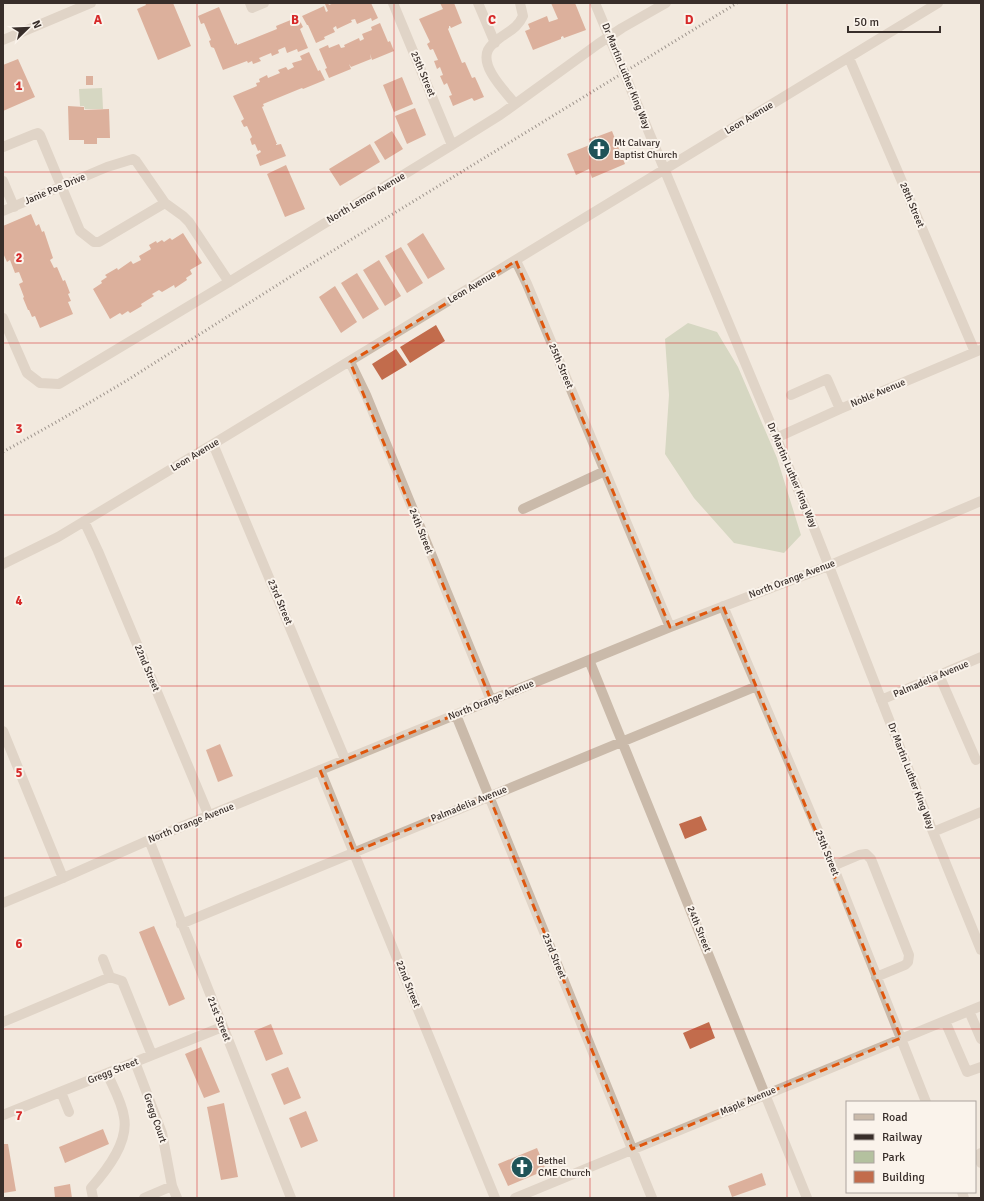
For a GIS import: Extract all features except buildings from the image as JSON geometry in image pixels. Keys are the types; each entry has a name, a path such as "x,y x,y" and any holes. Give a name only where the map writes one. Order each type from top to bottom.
{"street":[{"path":"4,38 92,3"},
{"path":"250,3 252,8 264,3"},
{"name":"25th Street","path":"393,3 452,145"},
{"path":"478,3 495,43"},
{"path":"515,104 492,76 486,58 488,49 519,24 524,16 520,3"},
{"name":"Dr Martin Luther King Way","path":"595,3 814,528 933,832 981,950"},
{"name":"North Lemon Avenue","path":"3,318 27,373 40,383 59,384 452,145 515,104 609,36 666,3"},
{"name":"Leon Avenue","path":"3,564 38,548 350,362 938,3"},
{"name":"28th Street","path":"849,58 978,351"},
{"path":"3,147 38,133 40,135 80,231 96,243 165,203 190,222 229,282"},
{"name":"Janie Poe Drive","path":"3,211 107,167 133,159 136,161 165,203"},
{"path":"3,181 14,207"},
{"name":"25th Street","path":"516,261 527,284 670,627"},
{"name":"Noble Avenue","path":"776,438 840,409 978,351"},
{"name":"24th Street","path":"350,362 366,395 491,700"},
{"path":"791,395 827,379 840,409"},
{"name":"23rd Street","path":"213,444 345,759"},
{"path":"523,509 605,471"},
{"name":"North Orange Avenue","path":"3,903 149,840 345,759 670,627 828,566 981,501"},
{"name":"22nd Street","path":"84,521 102,558 209,816"},
{"name":"25th Street","path":"723,606 833,866 926,1101"},
{"name":"Palmadelia Avenue","path":"881,700 981,657"},
{"name":"24th Street","path":"590,660 807,1198"},
{"path":"939,675 976,760"},
{"name":"Palmadelia Avenue","path":"181,924 757,686"},
{"name":"23rd Street","path":"456,715 652,1198"},
{"path":"3,731 63,878"},
{"name":"22nd Street","path":"320,770 495,1198"},
{"path":"933,832 981,812"},
{"name":"21st Street","path":"149,840 222,1027 292,1198"},
{"path":"833,866 859,855 866,854 871,859 909,955 908,962 905,965 876,977"},
{"path":"102,959 110,977"},
{"path":"3,1022 110,977 122,981 152,1055"},
{"name":"Maple Avenue","path":"515,1198 981,1006"},
{"path":"969,1011 981,1039"},
{"path":"945,1021 968,1072 981,1067"},
{"name":"Gregg Street","path":"3,1116 222,1027"},
{"name":"Gregg Court","path":"135,1062 162,1133 172,1186 176,1198"},
{"path":"92,1193 120,1146 126,1125 124,1115 107,1073"},
{"path":"61,1092 69,1112"},
{"path":"981,1153 978,1155 981,1163"},
{"path":"144,1198 172,1186"}],"highlighted area":[{"path":"516,261 670,627 723,606 901,1038 632,1149 489,796 354,852 320,770 491,700 350,362"}],"green space":[{"path":"102,88 103,109 85,109 84,106 80,106 79,89"},
{"path":"688,323 717,332 738,367 777,458 801,535 784,553 734,543 694,498 665,454 669,395 665,339"}],"railway":[{"path":"3,452 126,381 290,277 737,3"}],"place":[{"name":"Mt Calvary Baptist Church","path":"599,149"},
{"name":"Bethel CME Church","path":"522,1167"}]}
